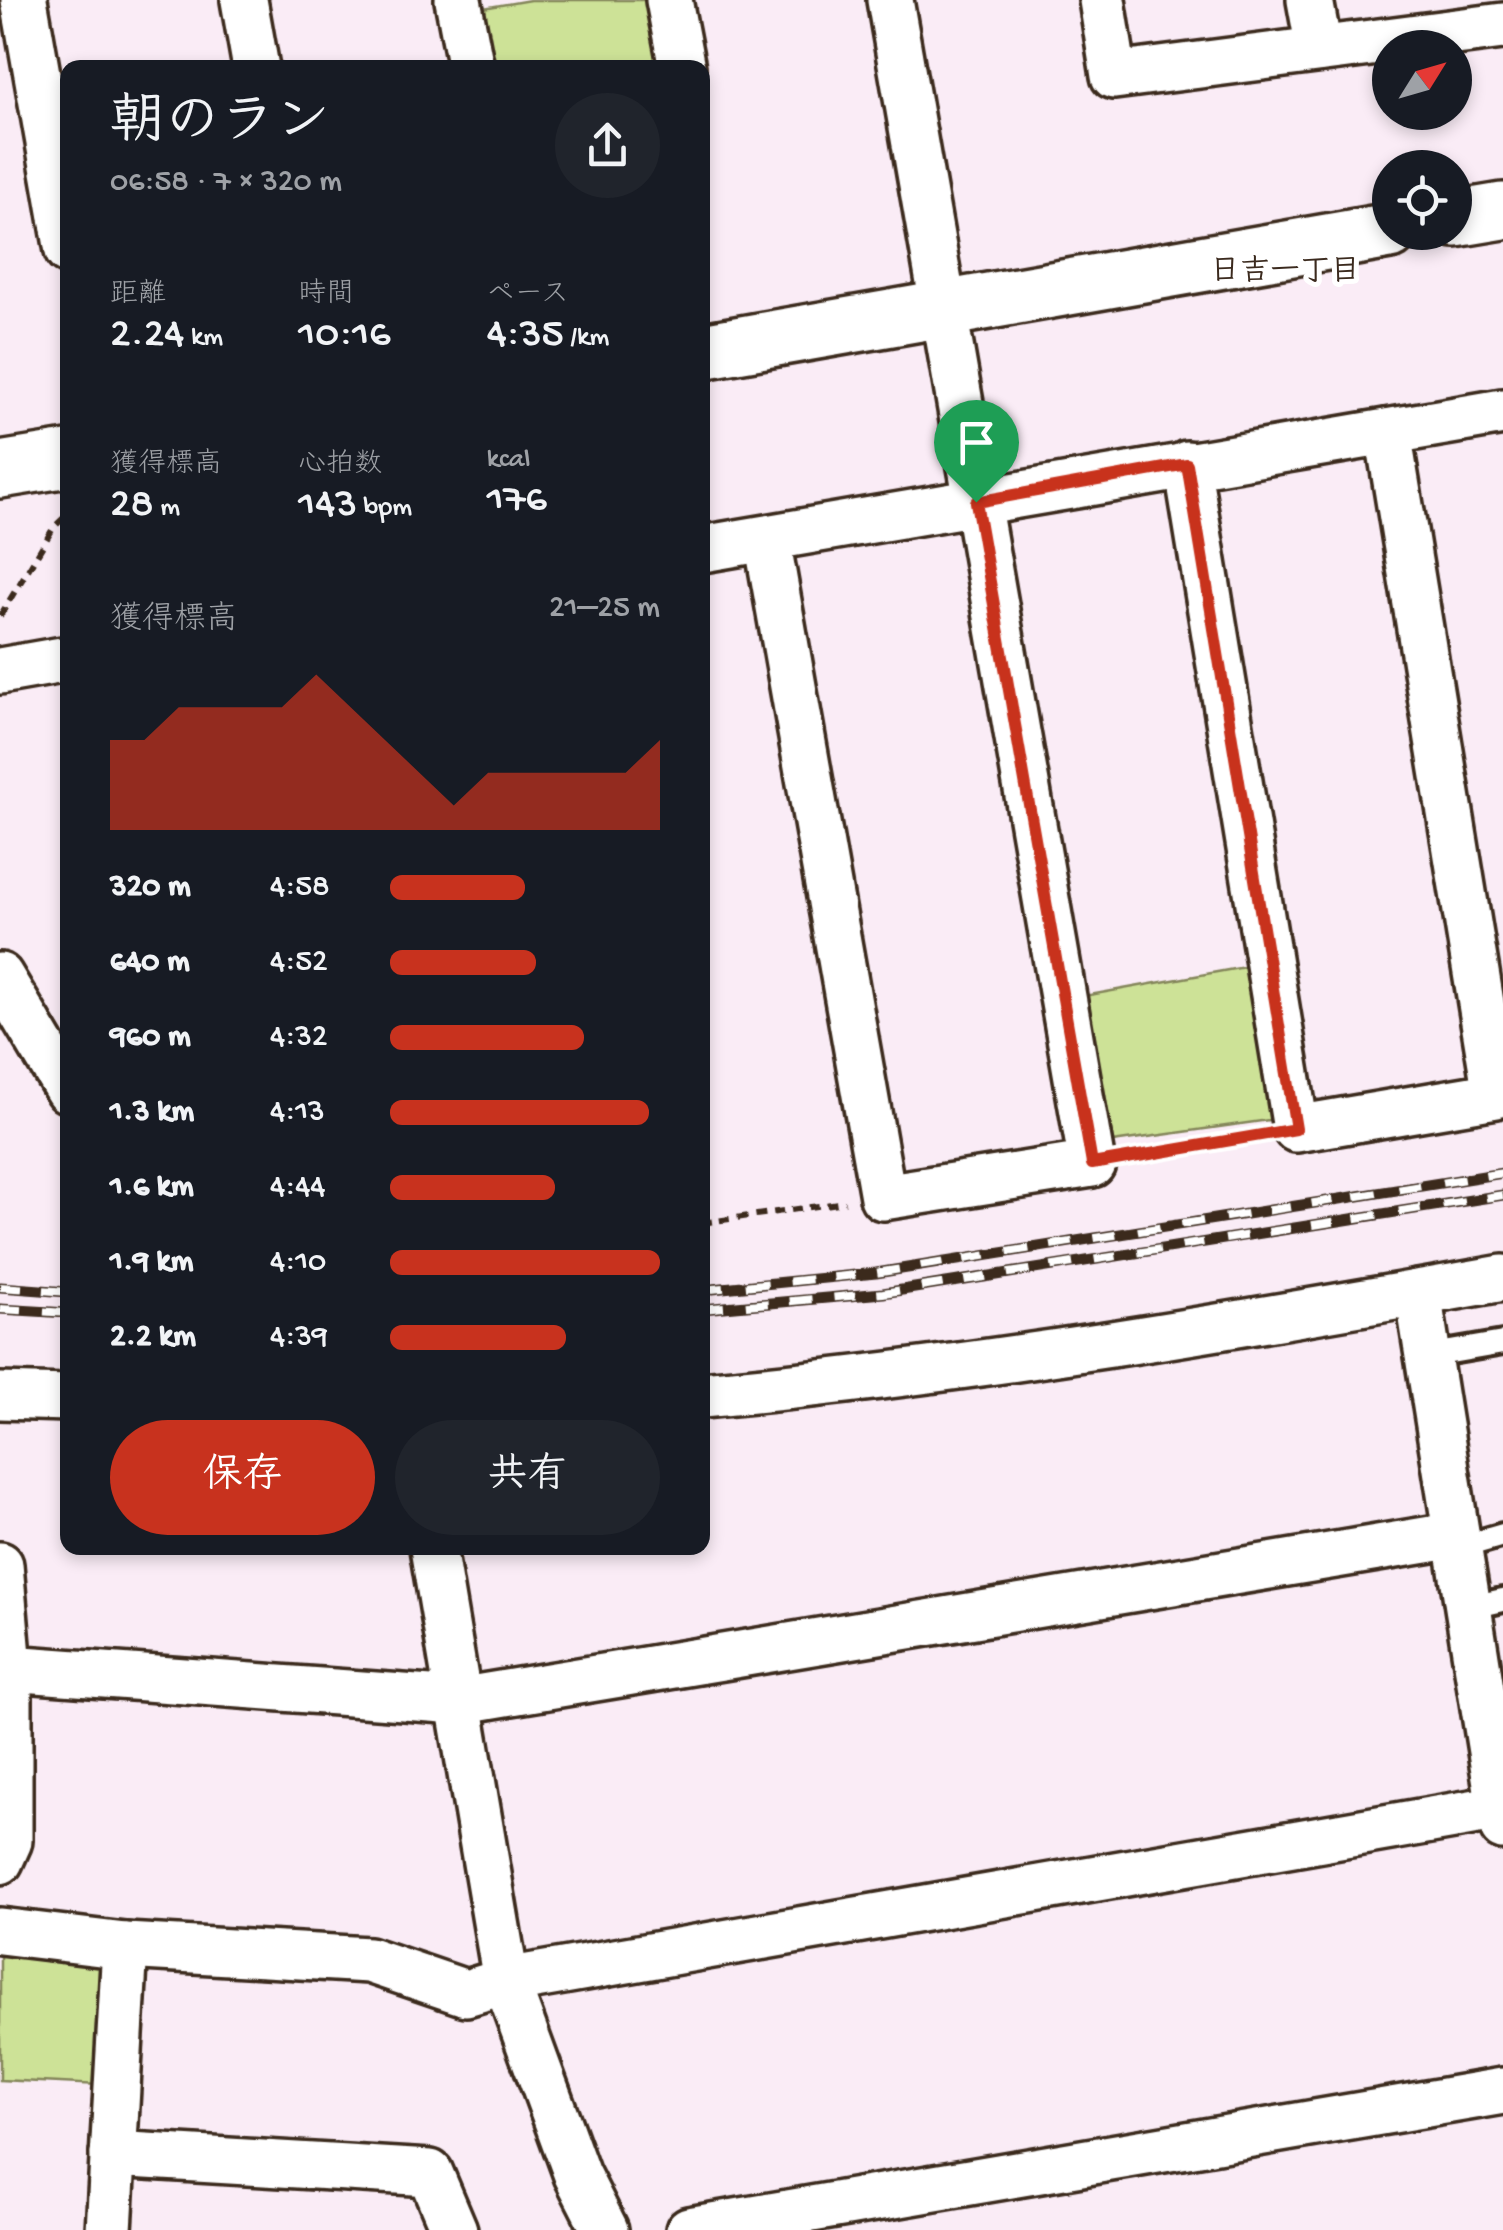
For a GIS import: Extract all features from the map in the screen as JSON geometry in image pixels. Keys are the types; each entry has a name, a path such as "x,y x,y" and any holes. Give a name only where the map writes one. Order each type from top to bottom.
{"street":[{"path":"24,0 60,206"},
{"path":"244,0 255,60"},
{"path":"458,0 469,60"},
{"path":"669,0 680,60"},
{"path":"767,539 883,1197 1092,1164 940,310 890,0"},
{"path":"1102,0 1114,76 1503,26"},
{"path":"1310,0 1319,50"},
{"path":"1472,216 1503,211"},
{"path":"710,350 1372,233"},
{"path":"710,548 1503,412"},
{"path":"1187,464 1296,1129 1496,1095 1388,432"},
{"path":"0,470 60,460"},
{"path":"0,671 60,660"},
{"path":"0,976 60,1077"},
{"path":"710,1394 1056,1355 1503,1278"},
{"path":"0,1930 125,1946 370,1960 466,1994 506,1980 1501,1817 1485,1604 1457,1541 1418,1293"},
{"path":"0,1396 60,1398"},
{"path":"8,1668 458,1701 1457,1541"},
{"path":"434,1555 506,1980 577,2175 605,2230"},
{"path":"0,1565 8,1668 9,1841 0,1862"},
{"path":"109,2230 125,1946"},
{"path":"689,2230 1503,2091"},
{"path":"113,2154 430,2173 454,2230"}],"lane":[{"path":"1428,1356 1503,1343"},
{"path":"1457,1541 1503,1535"}],"path":[{"path":"0,616 60,521"},
{"path":"1092,1164 1296,1129"},
{"path":"710,1221 883,1197"}],"green space":[{"path":"530,0 647,0 657,60 481,60 472,10"},
{"path":"1256,965 1283,1118 1105,1143 1084,996"},
{"path":"0,1948 98,1960 108,1973 100,2085 0,2080"}],"railway":[{"path":"710,1289 876,1273 1503,1173"},
{"path":"710,1308 883,1293 1503,1195"},
{"path":"0,1287 60,1291"},
{"path":"0,1309 60,1313"}],"district":[{"name":"日吉一丁目","path":"1285,273"}],"route":[{"path":"1187,464 1296,1129 1092,1164 976,502 1187,464"}]}
